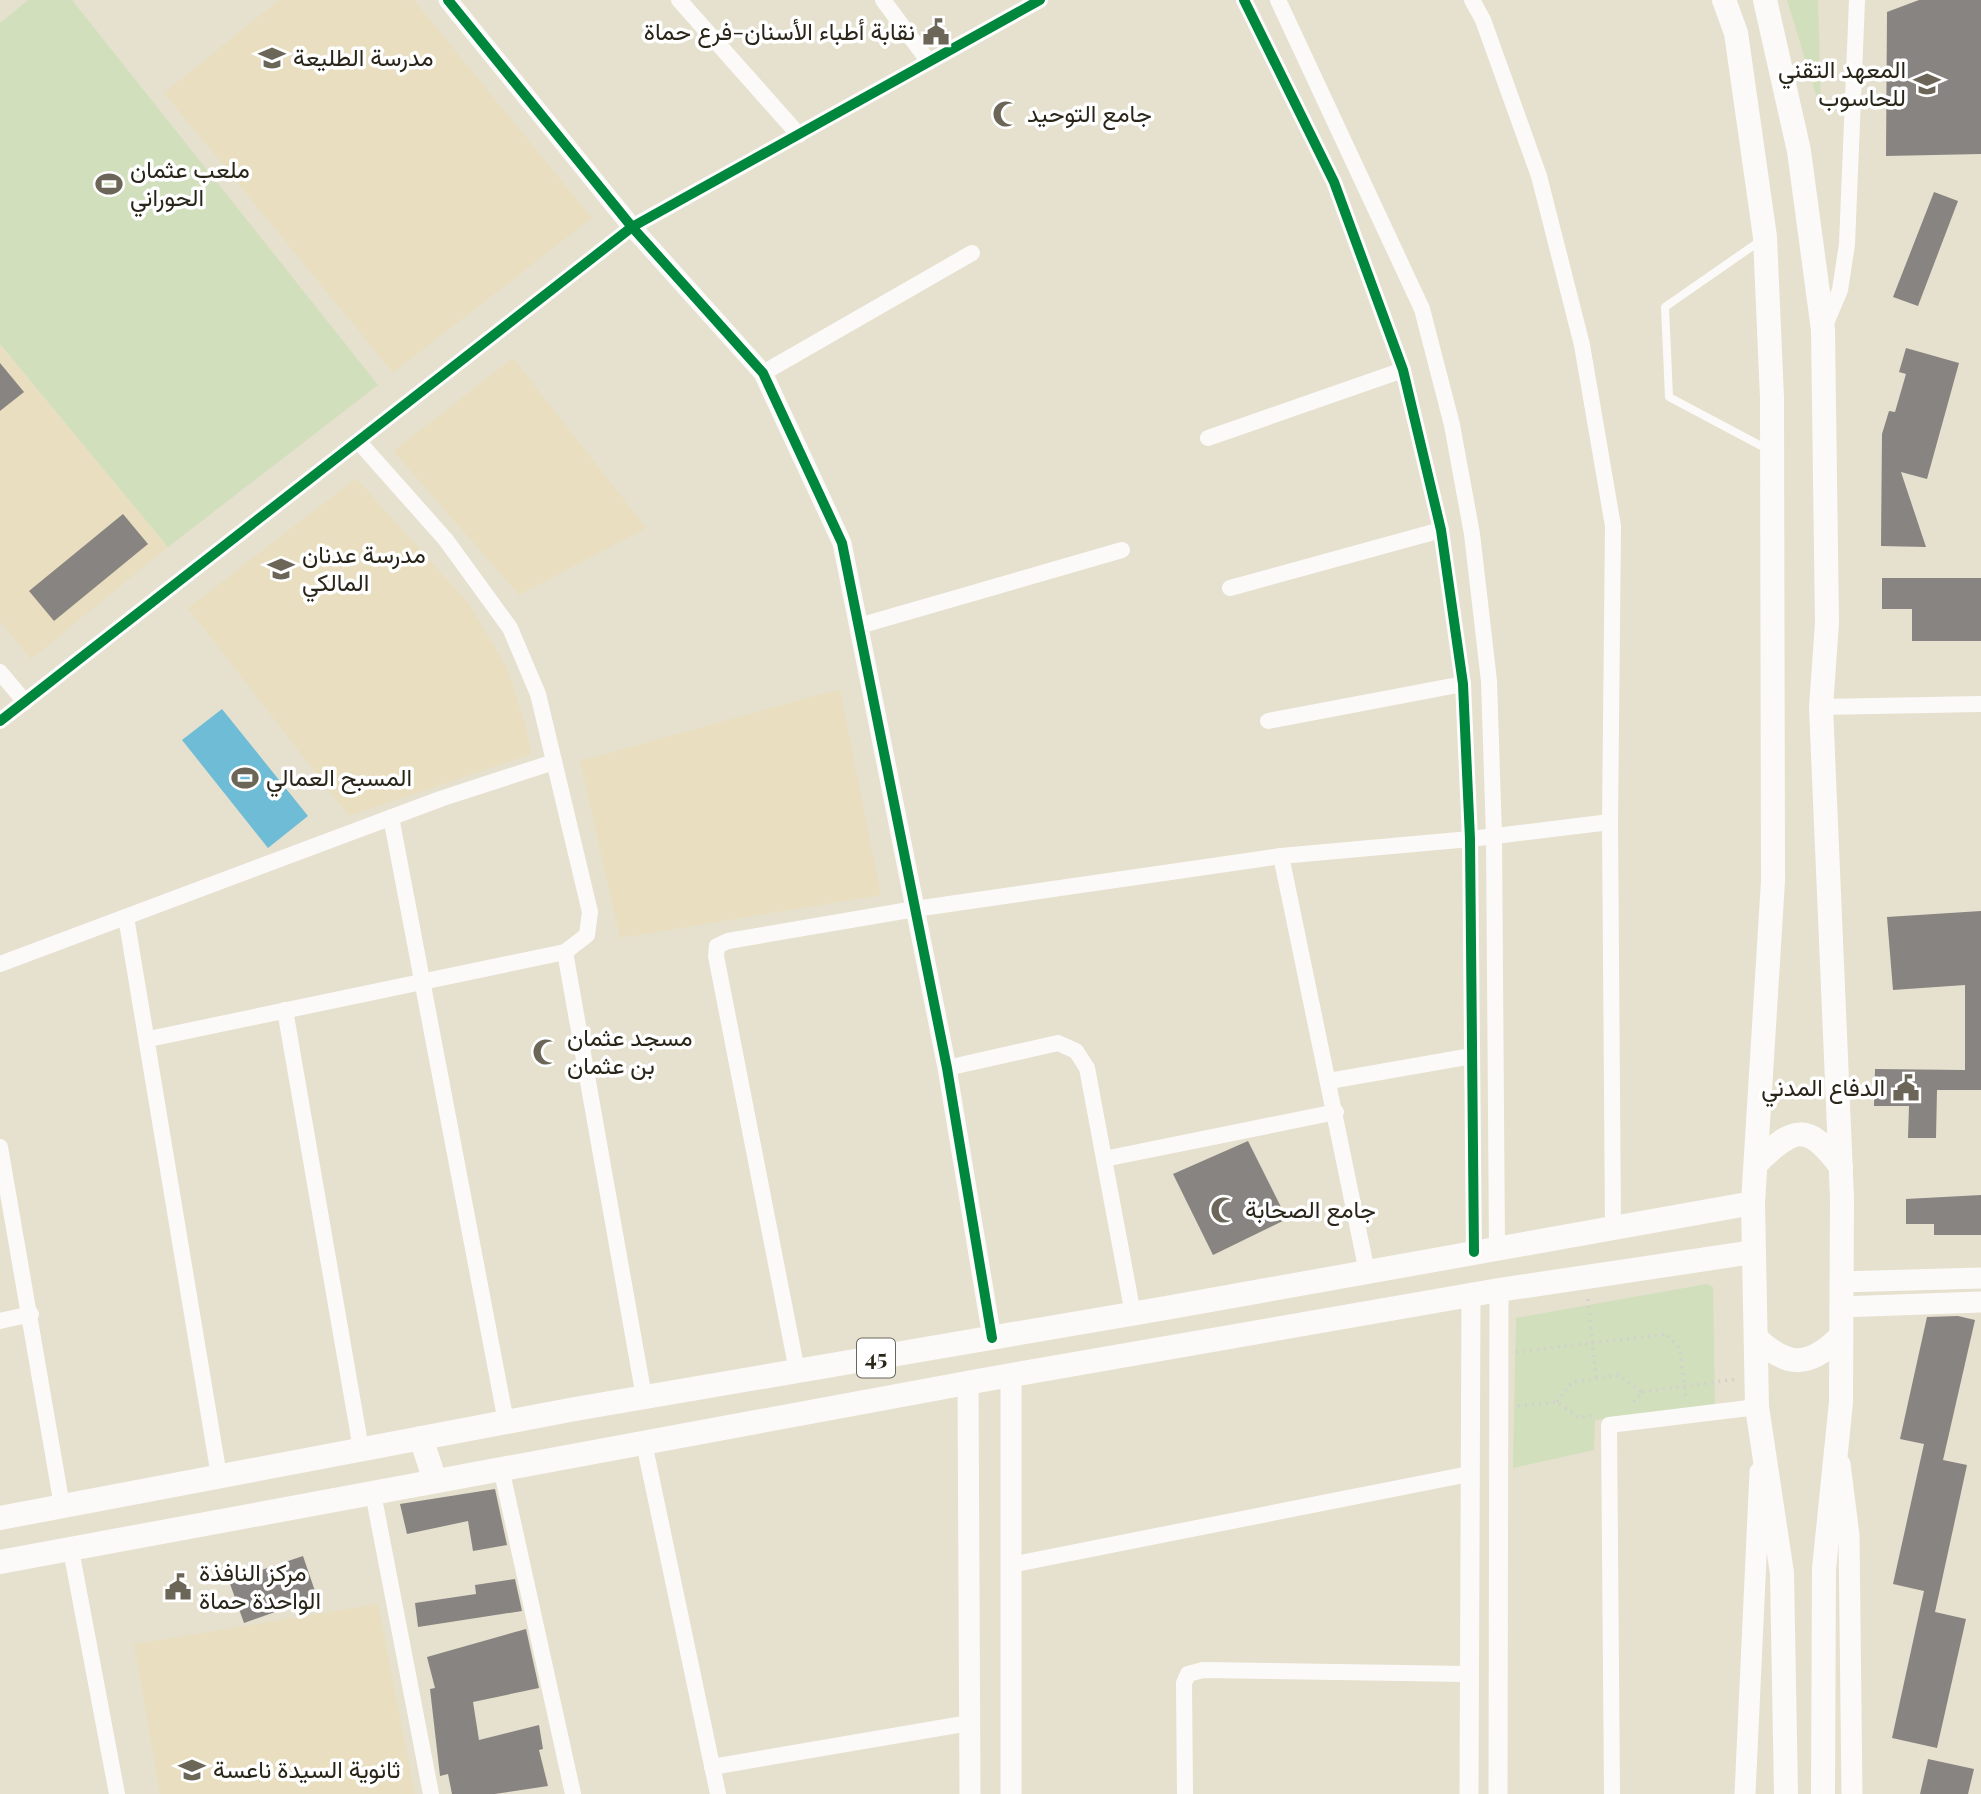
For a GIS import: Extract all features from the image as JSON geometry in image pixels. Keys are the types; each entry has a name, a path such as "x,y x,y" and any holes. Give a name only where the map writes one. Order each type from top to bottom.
{"main road":[{"path":"1724,0 1736,33 1765,237 1772,451 1773,881 1753,1203 1753,1252 1757,1407 1782,1573 1786,1794"},
{"path":"1765,0 1798,151 1823,330 1827,623 1821,706 1841,1167 1841,1402 1824,1570 1823,1794"},
{"path":"1756,1164 1779,1142 1799,1133 1822,1140 1841,1167"},
{"name":"45","path":"0,1518 644,1397 1133,1314 1753,1203"},
{"name":"45","path":"0,1562 1215,1339 1499,1290 1753,1252"},
{"path":"1840,1282 1981,1278"},
{"path":"1205,1301 1215,1339"},
{"path":"1840,1307 1981,1302"},
{"path":"1756,1338 1774,1355 1798,1362 1822,1355 1839,1338"},
{"path":"903,1353 913,1393"},
{"path":"1011,1376 1011,1794"},
{"path":"968,1383 970,1794"},
{"path":"1837,1437 1849,1535 1852,1794"},
{"path":"421,1438 435,1481"},
{"path":"1745,1794 1761,1438"}],"street":[{"path":"448,0 632,227 763,373 842,543 947,1068 992,1338"},
{"path":"679,0 799,135"},
{"path":"883,0 929,62"},
{"path":"0,722 632,227 1040,0"},
{"path":"1244,0 1334,182 1403,370 1441,530 1463,684 1470,839 1472,1056 1485,1250"},
{"path":"1278,0 1422,309 1452,425 1472,534 1489,681 1494,836 1485,1250"},
{"path":"1472,0 1483,20 1539,176 1582,345 1613,526 1610,822 1613,1227"},
{"path":"1823,330 1840,290 1847,244 1857,0"},
{"path":"763,373 972,253"},
{"path":"1208,438 1403,370"},
{"path":"149,1040 565,952 587,935 590,912 538,694 510,628 446,540 359,442"},
{"path":"1230,588 1441,530"},
{"path":"859,626 1122,550"},
{"path":"0,672 25,702"},
{"path":"1268,721 1463,684"},
{"path":"1821,706 1981,704"},
{"path":"0,964 391,817 554,762"},
{"path":"391,817 506,1422"},
{"path":"797,1371 716,956 717,946 728,941 915,909 1281,856 1470,839 1610,822"},
{"path":"1281,856 1367,1272"},
{"path":"126,916 149,1040 219,1476"},
{"path":"565,952 644,1397"},
{"path":"285,1010 361,1450"},
{"path":"947,1068 1058,1043 1076,1051 1087,1068 1133,1314"},
{"path":"1329,1081 1472,1056"},
{"path":"1104,1159 1336,1112"},
{"path":"0,1147 31,1314 62,1506"},
{"path":"1498,1794 1499,1290"},
{"path":"1469,1794 1471,1295"},
{"path":"0,1321 31,1314"},
{"path":"1612,1794 1609,1425 1757,1407"},
{"path":"644,1443 718,1794"},
{"path":"501,1468 573,1794"},
{"path":"1010,1565 1469,1474"},
{"path":"373,1493 431,1794"},
{"path":"71,1550 117,1794"},
{"path":"1185,1794 1184,1683 1188,1674 1203,1670 1469,1674"},
{"path":"712,1767 969,1723"}],"lane":[{"path":"1765,237 1665,307 1669,397 1772,451"}],"path":[{"path":"1586,1277 1596,1377"},
{"path":"1499,1354 1667,1334 1680,1349 1688,1416"},
{"path":"1557,1402 1572,1382 1596,1377 1618,1375 1642,1392"},
{"path":"1626,1411 1642,1392 1757,1376"},
{"path":"1499,1408 1557,1402 1579,1418 1602,1414"}],"shaded area":[{"path":"279,0 414,0 592,218 393,373 164,93"},
{"path":"0,345 168,547 31,659 0,621"},
{"path":"513,358 646,528 519,595 393,451"},
{"path":"356,478 469,604 507,668 526,727 531,754 349,816 188,608"},
{"path":"840,689 881,895 620,938 580,761"},
{"path":"378,1604 415,1794 160,1794 134,1644"}],"green space":[{"name":"ملعب عثمان الحوراني","path":"28,0 72,0 378,385 168,547 0,344 0,23"},
{"path":"1787,0 1818,0 1821,111"},
{"path":"1707,1284 1713,1287 1715,1406 1595,1420 1594,1450 1513,1468 1516,1318"}],"water":[{"name":"المسبح العمالي","path":"222,709 308,816 268,848 182,740"}],"building":[{"path":"1919,0 1981,0 1981,154 1886,156 1887,12"},
{"path":"1934,192 1958,201 1918,306 1893,297"},
{"path":"1906,348 1959,363 1927,479 1901,472 1926,547 1881,546 1882,434 1889,411 1895,412 1906,374 1899,372"},
{"path":"0,363 24,392 0,411"},
{"path":"123,514 148,544 54,621 29,591"},
{"path":"1882,578 1981,578 1981,641 1912,641 1912,609 1882,609"},
{"path":"1981,911 1981,1090 1937,1090 1936,1138 1908,1138 1909,1106 1874,1106 1875,1069 1965,1070 1965,985 1893,990 1887,917"},
{"path":"1248,1141 1287,1219 1213,1255 1173,1174"},
{"path":"1981,1195 1981,1235 1934,1235 1934,1224 1906,1224 1906,1199"},
{"path":"1958,1316 1975,1320 1943,1460 1967,1465 1935,1612 1966,1619 1937,1748 1892,1738 1924,1591 1893,1584 1924,1444 1900,1439 1927,1317"},
{"path":"495,1489 507,1545 473,1551 468,1521 407,1534 400,1504"},
{"path":"303,1556 317,1597 244,1623 229,1581"},
{"path":"515,1579 522,1611 418,1627 415,1603 476,1594 475,1585"},
{"path":"526,1629 539,1688 473,1702 479,1740 539,1725 543,1749 539,1750 548,1786 495,1794 452,1794 448,1774 440,1776 430,1689 435,1688 427,1657"},
{"path":"1928,1759 1974,1769 1968,1794 1920,1794"}],"cycle path":[{"path":"448,0 632,227 763,373 842,543 947,1068 992,1338"},
{"path":"0,721 632,227 1040,0"},
{"path":"1244,0 1334,182 1403,370 1441,530 1463,684 1470,839 1474,1252"}],"place":[{"name":"نقابة أطباء الأسنان-فرع حماة","path":"936,32"},
{"name":"مدرسة الطليعة","path":"272,58"},
{"name":"المعهد التقني للحاسوب","path":"1927,84"},
{"name":"جامع التوحيد","path":"1006,114"},
{"name":"ملعب عثمان الحوراني","path":"109,184"},
{"name":"مدرسة عدنان المالكي","path":"281,569"},
{"name":"المسبح العمالي","path":"245,778"},
{"name":"مسجد عثمان بن عثمان","path":"546,1052"},
{"name":"الدفاع المدني","path":"1906,1088"},
{"name":"جامع الصحابة","path":"1224,1210"},
{"name":"مركز النافذة الواحدة حماة","path":"178,1587"},
{"name":"ثانوية السيدة ناعسة","path":"192,1770"}]}
